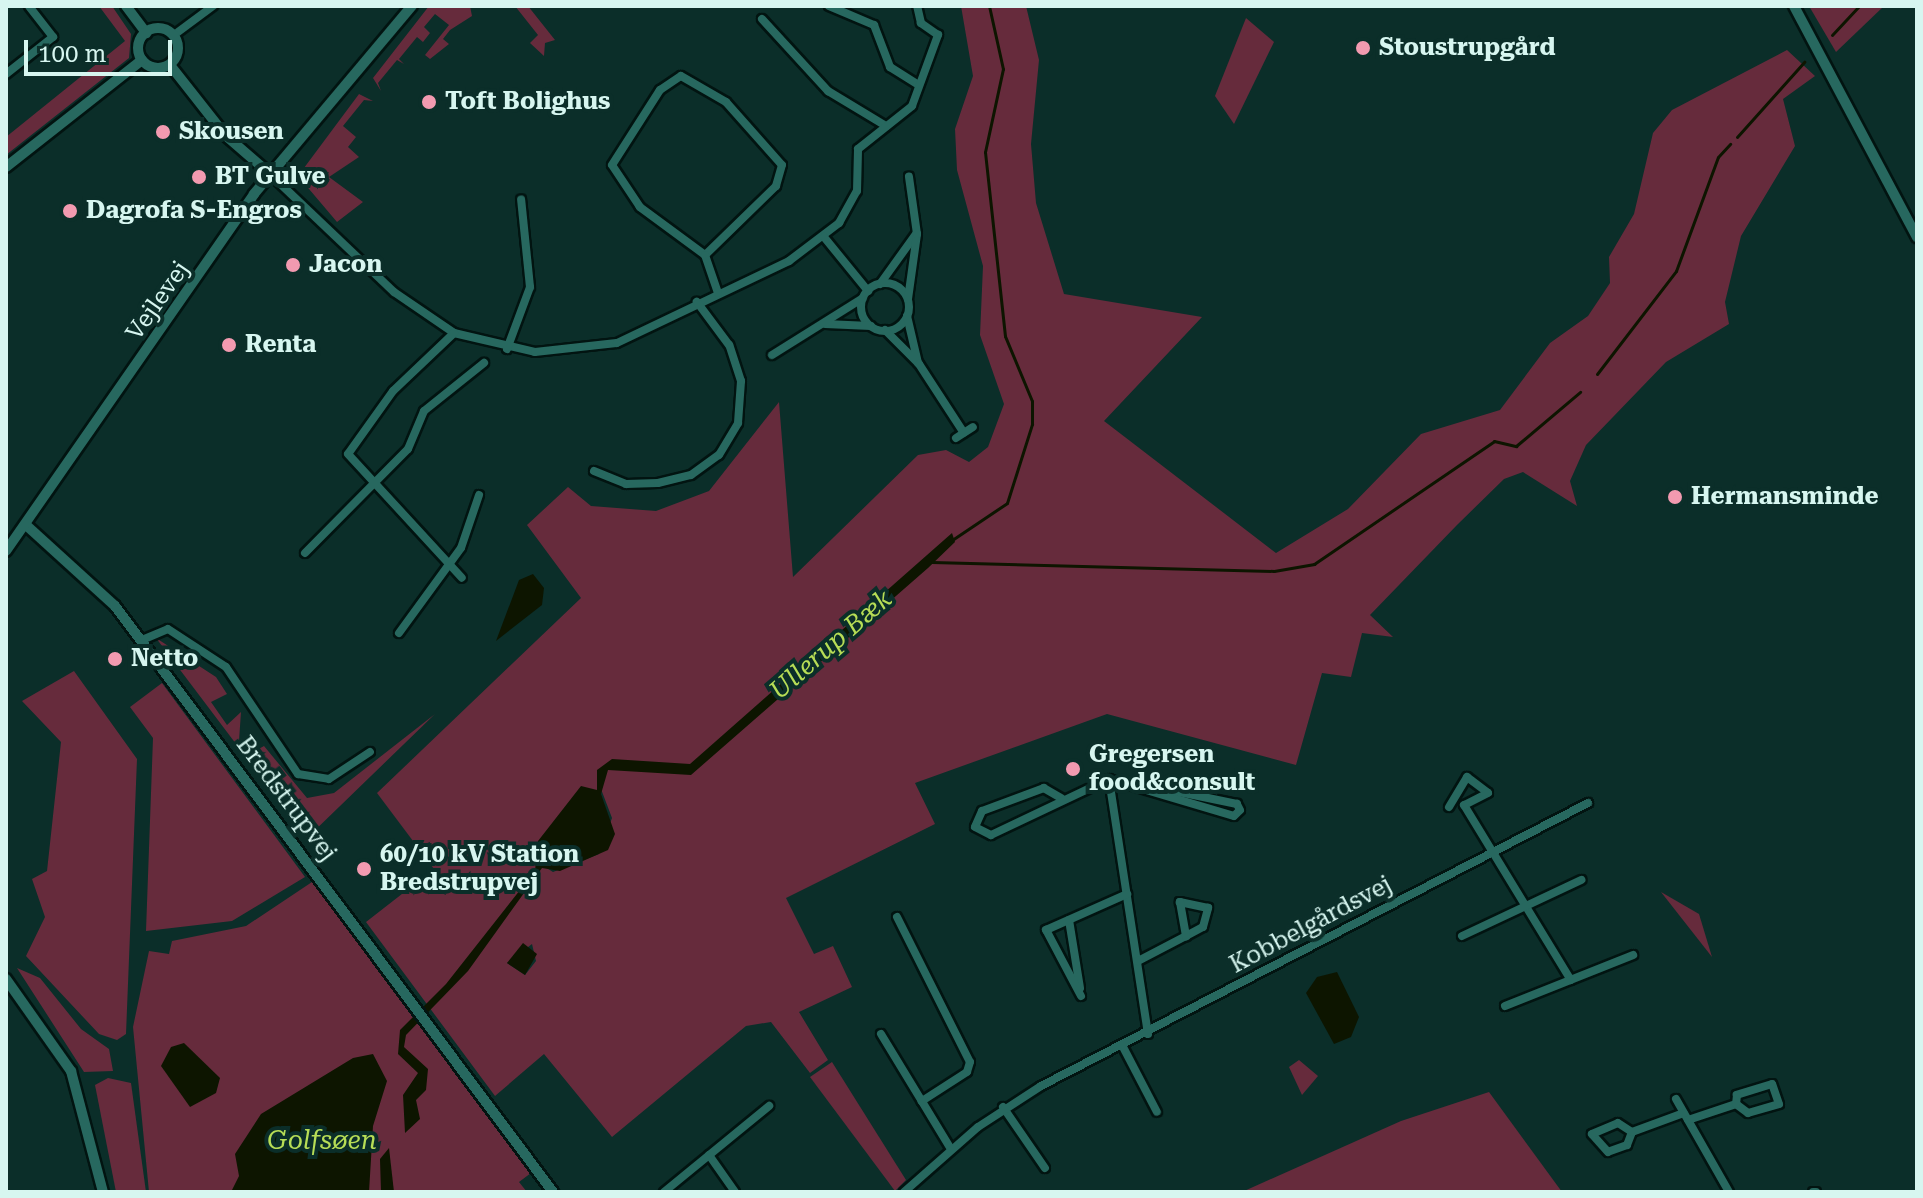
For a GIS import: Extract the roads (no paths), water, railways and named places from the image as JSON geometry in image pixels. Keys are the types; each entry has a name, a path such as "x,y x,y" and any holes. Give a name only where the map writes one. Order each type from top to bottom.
{"street":[{"path":"6,74 53,37 29,6"},
{"path":"126,6 146,33"},
{"path":"146,33 176,34 213,6"},
{"name":"Vejlevej","path":"6,551 270,174 412,6"},
{"path":"829,6 874,25 890,67 919,85"},
{"path":"6,167 142,60 170,65 225,135 394,292 454,333 507,349 563,352 617,343 824,237 853,203 858,149 912,106 938,35 921,23 917,6"},
{"path":"1794,6 1917,237"},
{"path":"762,19 828,91 886,126"},
{"path":"142,60 139,46 146,33"},
{"path":"170,65 177,54 176,34"},
{"path":"705,255 776,186 782,165 726,102 681,76 660,90 612,165 640,207 705,255 718,293"},
{"path":"909,177 917,234 907,316 919,364"},
{"path":"507,349 531,276 521,199"},
{"path":"772,355 824,324 880,284 917,234"},
{"path":"824,237 866,294 871,326"},
{"path":"880,284 897,286 908,299"},
{"path":"594,471 626,484 658,483 691,475 719,455 738,423 741,381 729,345 697,302"},
{"path":"885,330 907,316"},
{"path":"824,324 871,326 885,330 919,364 960,436 973,427"},
{"path":"454,333 393,391 350,448 350,460 462,578"},
{"path":"305,553 376,486 408,449 424,411 484,363"},
{"path":"399,633 461,548 479,495"},
{"name":"Bredstrupvej","path":"26,525 92,581 142,640 553,1192"},
{"path":"142,640 168,629 226,667 298,774 329,779 370,752"},
{"path":"1467,777 1488,793 1464,805 1449,807 1467,777"},
{"path":"1061,798 1044,788 982,811 975,827 991,835 1052,811 1061,798 1109,779 1155,787 1237,804 1240,810 1234,816 1157,796 1155,787"},
{"path":"1109,779 1148,1034"},
{"name":"Kobbelgårdsvej","path":"904,1192 1003,1107 1588,803"},
{"path":"1464,805 1571,980"},
{"path":"1462,936 1581,880"},
{"path":"1069,920 1081,996 1046,930 1127,894"},
{"name":"Kobbelgårdsvej","path":"1138,961 1186,936 1203,927 1208,908 1180,902 1186,936"},
{"path":"897,917 970,1062 967,1072 922,1101"},
{"path":"1505,1006 1633,955"},
{"path":"6,979 71,1071 103,1192"},
{"path":"881,1034 951,1149"},
{"path":"1123,1047 1157,1112"},
{"path":"1772,1084 1779,1104 1748,1113 1736,1104 1737,1095 1772,1084"},
{"path":"1676,1099 1729,1192"},
{"path":"1632,1132 1627,1145 1608,1152 1592,1134 1618,1123 1632,1132 1736,1104"},
{"path":"664,1192 769,1106"},
{"path":"1003,1107 1045,1168"},
{"path":"709,1155 735,1192"}],"water":[{"path":"952,533 955,542 928,568 691,775 608,770 601,794 615,834 608,850 560,871 542,868 468,971 406,1035 404,1047 428,1069 426,1090 416,1100 420,1119 405,1133 403,1095 418,1073 398,1054 400,1030 446,984 535,871 538,841 581,786 597,790 597,770 612,759 690,764"},
{"path":"533,574 544,588 542,605 496,641 519,580"},
{"path":"523,943 537,954 525,975 507,963"},
{"path":"1337,972 1359,1017 1351,1037 1334,1044 1306,993 1317,977"},
{"path":"184,1043 220,1078 216,1093 190,1107 161,1066 171,1047"},
{"name":"Golfsøen","path":"373,1054 387,1081 373,1126 369,1192 231,1192 239,1176 235,1154 261,1114 353,1058"},
{"path":"389,1148 394,1192 381,1192 380,1159"}],"waterway":[{"name":"Ullerup Bæk","path":"952,540 1007,503 1032,424 1032,401 1005,336 985,152 1003,69 989,6"},
{"path":"1832,35 1859,6"},
{"path":"1737,137 1804,62"},
{"path":"1597,374 1676,271 1718,157 1730,144"},
{"path":"932,562 1274,571 1314,564 1494,441 1516,446 1580,392"}],"place":[{"name":"Stoustrupgård","path":"1363,48"},
{"name":"Toft Bolighus","path":"429,102"},
{"name":"Skousen","path":"163,132"},
{"name":"BT Gulve","path":"199,177"},
{"name":"Dagrofa S-Engros","path":"70,211"},
{"name":"Jacon","path":"293,265"},
{"name":"Renta","path":"229,345"},
{"name":"Hermansminde","path":"1675,497"},
{"name":"Netto","path":"115,659"},
{"name":"Gregersen food&consult","path":"1073,769"},
{"name":"60/10 kV Station Bredstrupvej","path":"364,869"}]}
